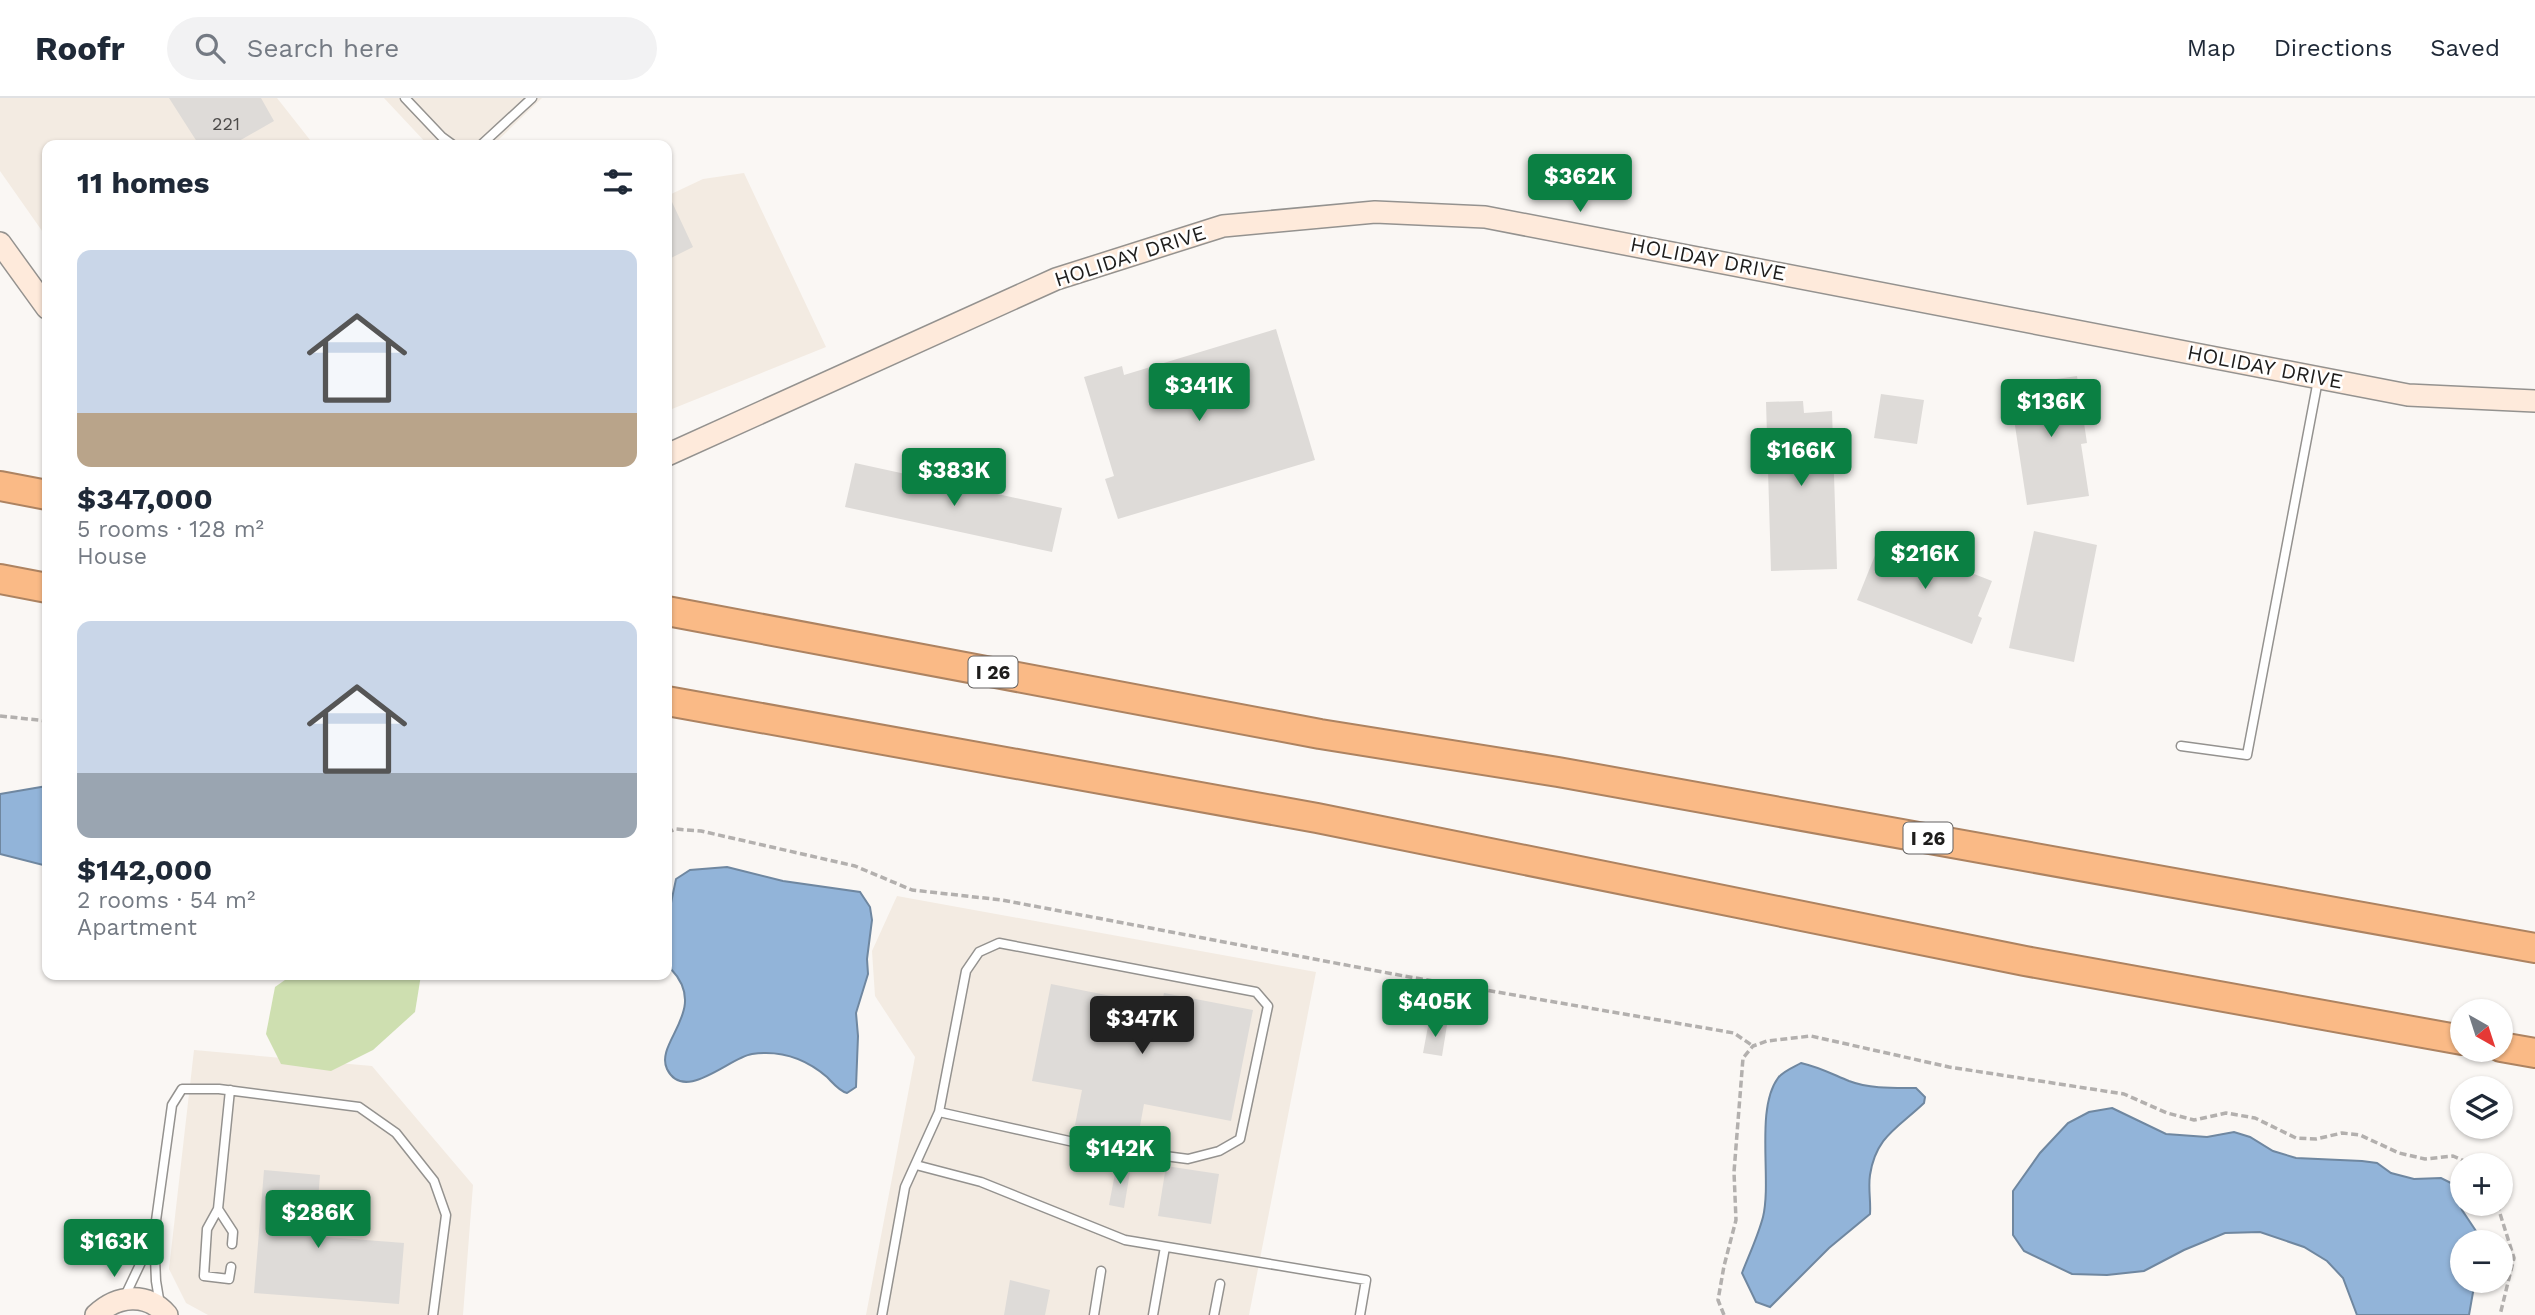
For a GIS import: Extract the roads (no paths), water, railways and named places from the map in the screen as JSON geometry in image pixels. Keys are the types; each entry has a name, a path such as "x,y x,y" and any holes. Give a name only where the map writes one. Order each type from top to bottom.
{"highway":[{"path":"0,486 42,494"},
{"path":"0,579 42,587"},
{"name":"I 26","path":"672,612 1320,734 1558,772 2535,947"},
{"path":"672,702 1317,818 2025,961 2450,1038"},
{"path":"2513,1048 2535,1053"}],"main road":[{"name":"HOLIDAY DRIVE","path":"672,452 1056,279 1223,226 1375,212 1485,217 2408,395 2535,401"},
{"path":"0,243 42,301"},
{"path":"96,1315 106,1306 134,1298 148,1301 164,1312"}],"lane":[{"path":"405,98 446,140"},
{"path":"486,140 532,98"},
{"path":"2181,746 2248,755 2319,377"},
{"path":"882,1315 905,1187 939,1112 966,971 979,952 999,943 1256,992 1268,1006 1240,1139 1219,1151 1188,1159 1096,1147 939,1112"},
{"path":"164,1312 156,1282 154,1235 172,1105 182,1090 230,1090 359,1107 396,1133 434,1181 446,1215 433,1315"},
{"path":"230,1090 218,1209 207,1229 204,1276 229,1279 231,1267"},
{"path":"916,1165 981,1182 1125,1240 1366,1280 1360,1315"},
{"path":"218,1209 233,1231 232,1244"},
{"path":"123,1299 154,1235"},
{"path":"1153,1315 1165,1247"},
{"path":"1094,1315 1101,1271"},
{"path":"1214,1315 1220,1284"}],"water":[{"path":"42,787 42,865 0,854 0,794"},
{"path":"727,867 783,881 860,892 870,907 872,920 867,959 868,974 856,1013 856,1087 847,1093 801,1060 772,1053 752,1054 708,1076 684,1082 675,1079 667,1069 665,1059 683,1012 685,998 681,984 672,970 672,898 676,879 690,870"},
{"path":"1801,1063 1865,1085 1916,1088 1925,1097 1924,1103 1890,1134 1877,1151 1870,1175 1870,1214 1829,1248 1770,1307 1756,1302 1742,1273 1763,1217 1767,1108 1771,1091 1780,1076"},
{"path":"2112,1108 2166,1134 2207,1137 2234,1132 2250,1137 2273,1151 2296,1158 2377,1163 2391,1173 2414,1179 2441,1178 2450,1182 2450,1216 2466,1216 2475,1230 2450,1230 2450,1293 2473,1293 2469,1315 2357,1315 2343,1278 2327,1261 2304,1247 2260,1232 2225,1233 2144,1271 2107,1275 2072,1274 2024,1251 2013,1235 2013,1191 2040,1153 2068,1123 2089,1112"}]}
